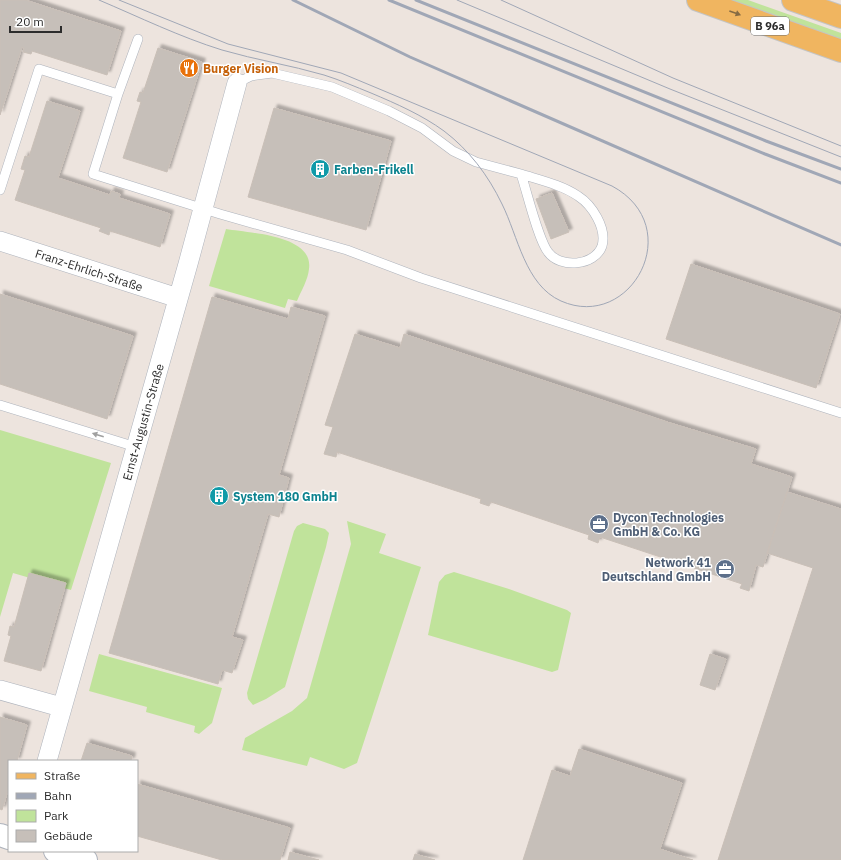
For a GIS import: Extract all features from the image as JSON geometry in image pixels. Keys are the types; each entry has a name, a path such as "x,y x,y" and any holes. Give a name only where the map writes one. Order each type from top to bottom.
{"main road":[{"name":"B 96a","path":"698,0 841,51"},
{"name":"B 96a","path":"794,0 841,17"}],"street":[{"name":"Ernst-Augustin-Straße","path":"47,760 203,209 237,83"},
{"name":"Franz-Ehrlich-Straße","path":"0,241 178,298"},
{"path":"0,690 61,707"},
{"path":"58,852 86,860"}],"lane":[{"path":"138,39 118,94 93,174 203,209 347,250 421,278 841,413"},
{"path":"0,190 39,69 118,94"},
{"path":"237,83 251,76 272,73 332,87 389,111 422,128 454,151 476,162 521,174 578,195 592,207 601,228 602,245 595,256 584,262 570,264 552,257 547,252 521,174"},
{"path":"0,405 136,447"}],"green space":[{"path":"726,0 748,0 841,33 841,42"},
{"path":"226,229 264,234 291,242 301,249 308,258 309,269 306,281 297,301 288,299 285,308 209,286"},
{"path":"0,430 111,463 71,590 13,573 0,617"},
{"path":"347,521 386,534 379,553 421,567 357,763 344,769 310,757 307,766 242,750 245,738 292,711 307,698 351,544"},
{"path":"303,523 325,529 329,533 326,547 285,687 253,705 248,699 247,693 294,531 297,526"},
{"path":"454,572 509,589 567,610 571,613 558,670 552,672 428,635 439,582 445,575"},
{"path":"99,654 222,688 212,723 199,734 194,732 195,726 146,712 147,707 89,691"}],"building":[{"path":"0,0 25,0 121,31 107,75 32,51 31,54 23,52 24,48 22,47 0,115"},
{"path":"158,48 202,62 167,172 123,158 141,102 137,101 140,92 143,93"},
{"path":"47,101 80,111 58,178 110,195 111,191 120,194 119,198 170,214 160,247 110,231 109,235 99,231 101,228 15,200 25,170 21,169 25,156 29,157"},
{"name":"Farben-Frikell","path":"274,108 391,141 366,230 248,197"},
{"path":"552,193 569,232 551,239 536,199"},
{"path":"691,264 840,314 816,388 666,339"},
{"path":"0,294 133,336 107,419 0,384"},
{"name":"System 180 GmbH","path":"212,297 288,319 291,307 325,316 279,475 289,478 279,517 268,514 232,637 243,640 232,673 222,670 218,684 109,653"},
{"path":"355,334 400,348 404,334 670,423 756,449 751,464 792,477 763,567 756,565 749,591 740,588 742,584 600,537 598,543 588,539 589,535 491,502 489,506 480,503 481,499 337,452 336,457 324,454 333,427 325,425"},
{"path":"787,492 841,509 841,860 718,860 813,568 767,553"},
{"path":"29,573 66,583 41,671 4,661 11,636 8,635 10,626 14,627"},
{"path":"710,654 726,659 715,690 700,685"},
{"path":"0,717 27,725 17,760 8,760 8,790 2,810 0,809"},
{"path":"87,743 132,756 131,760 81,760"},
{"path":"579,749 682,783 660,849 693,860 523,860 552,770 570,776"},
{"path":"138,784 290,828 280,860 222,860 138,836"},
{"path":"290,852 319,860 288,860"},
{"path":"415,854 435,860 413,860"}],"tram line":[{"path":"99,0 206,45 235,54 311,71 336,79 400,106 436,125 462,146 484,173 497,193 508,217 518,245 531,272 539,284 549,294 561,301 586,307 609,302 628,289 641,270 648,249 646,226 634,204 612,186 341,73 228,44 119,0"},
{"path":"457,0 670,89 841,157"},
{"path":"501,0 673,78 841,146"}],"railway":[{"path":"293,0 410,57 841,245"},
{"path":"389,0 765,154 841,183"},
{"path":"416,0 766,141 841,169"}],"place":[{"name":"Burger Vision","path":"189,68"},
{"name":"Farben-Frikell","path":"320,169"},
{"name":"System 180 GmbH","path":"219,496"},
{"name":"Dycon Technologies GmbH & Co. KG","path":"599,524"},
{"name":"Network 41 Deutschland GmbH","path":"725,569"}]}
